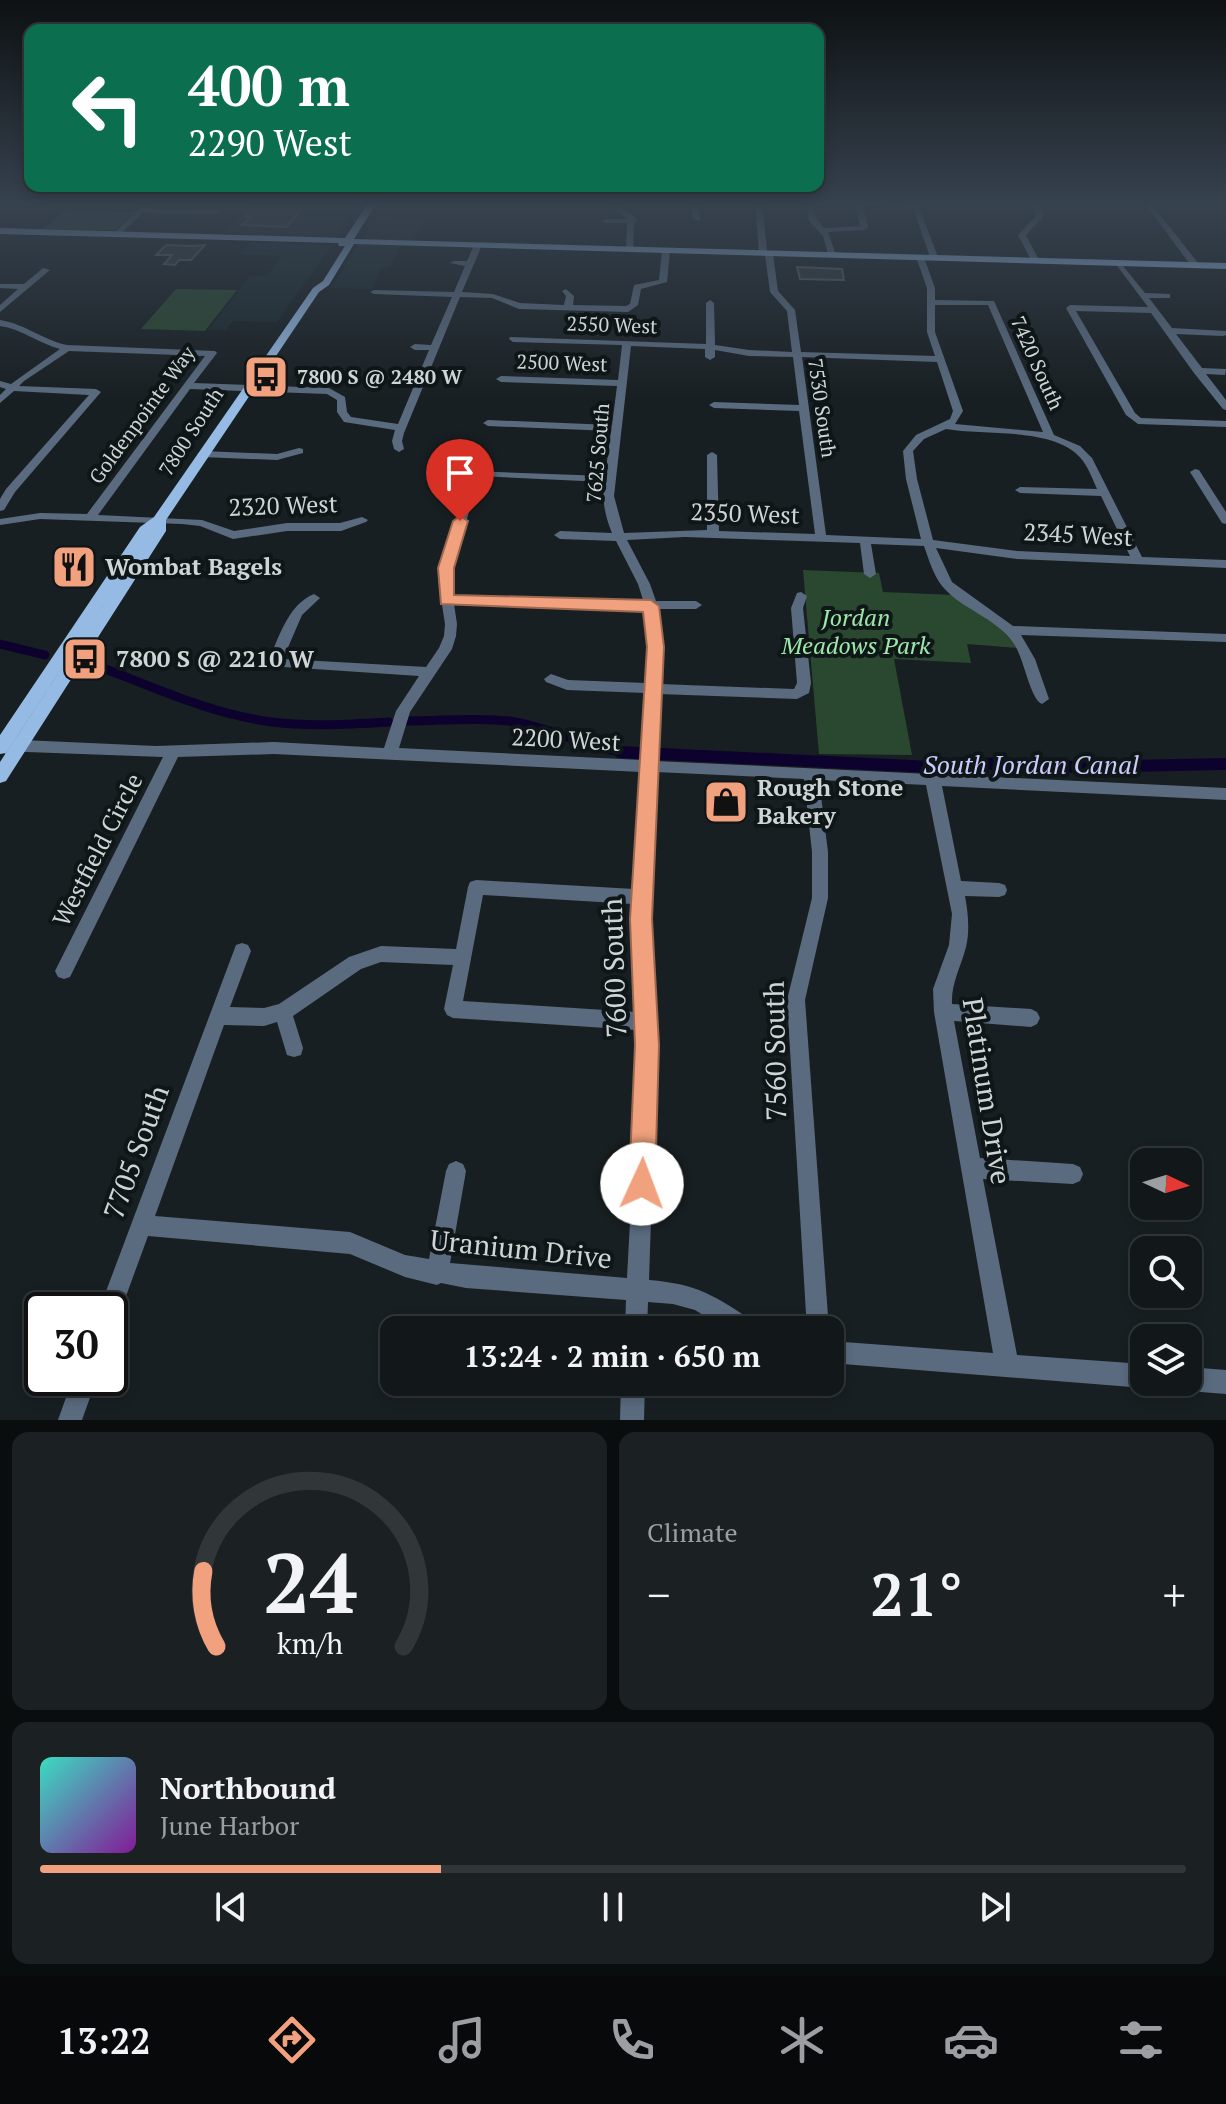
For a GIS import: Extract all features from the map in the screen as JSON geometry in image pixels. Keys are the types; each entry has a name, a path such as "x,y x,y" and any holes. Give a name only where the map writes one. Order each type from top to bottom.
{"main road":[{"name":"7800 South","path":"0,776 5,746 145,530 159,520 316,290 316,282 325,268"}],"street":[{"path":"399,449 397,441 468,268"},
{"path":"374,292 497,296 519,306 631,308 637,287 663,282 664,268"},
{"name":"7530 South","path":"769,268 773,289 790,306 821,539"},
{"path":"924,268 930,284 931,332 958,411 948,426 920,437 908,451 929,543 938,572 945,583 1011,630 1026,654 1042,699"},
{"path":"1123,268 1226,407"},
{"path":"0,309 46,270"},
{"path":"0,286 27,287"},
{"path":"566,291 570,296 568,308"},
{"path":"1143,295 1167,296"},
{"name":"7420 South","path":"931,302 991,303 1050,437"},
{"path":"710,303 710,352"},
{"path":"1153,310 1070,308 1131,415 1138,421 1226,424"},
{"name":"Goldenpointe Way","path":"0,323 26,327 45,343 67,348 212,353 90,518"},
{"path":"1169,331 1223,333"},
{"name":"2550 West","path":"513,339 627,343 710,352 941,359"},
{"name":"7625 South","path":"627,343 609,510 618,537 645,586 651,606"},
{"path":"415,347 435,348"},
{"path":"0,400 67,348"},
{"path":"1197,371 1225,372"},
{"name":"2500 West","path":"501,379 622,383"},
{"path":"0,384 12,388 96,392 10,491 0,508"},
{"path":"188,386 334,388 342,399 342,412 348,420 402,428"},
{"path":"714,405 804,408"},
{"path":"488,423 617,428"},
{"path":"948,426 979,432 1050,437 1069,443 1083,453 1138,560"},
{"path":"202,454 277,457 299,451"},
{"path":"712,455 713,534"},
{"path":"1195,472 1226,521"},
{"path":"390,753 403,711 450,636 446,568 475,473 610,479"},
{"path":"1020,490 1105,493"},
{"name":"2320 West","path":"0,522 40,516 159,520 202,523 233,535 287,527 341,527 362,520"},
{"name":"2350 West","path":"560,535 618,537 670,533 929,543"},
{"path":"865,540 870,574"},
{"name":"2345 West","path":"929,543 1004,554 1226,564"},
{"path":"551,679 567,685 800,693 804,683 797,608 801,596"},
{"path":"314,598 297,613 274,663 429,672"},
{"path":"446,600 637,608 696,605"},
{"name":"7600 South","path":"637,1316 646,1022 641,897 655,647 651,606"},
{"path":"1011,630 1226,638"},
{"name":"2200 West","path":"5,746 174,751 249,747 649,759 811,774 1226,794"},
{"name":"Westfield Circle","path":"64,971 174,751"},
{"name":"7560 South","path":"811,774 820,899 817,921 803,958 796,1000 817,1316"},
{"name":"Platinum Drive","path":"933,781 961,929 945,974 943,1012 1007,1365"},
{"path":"641,897 476,887 453,1009 646,1022"},
{"path":"955,888 999,890"},
{"name":"7705 South","path":"117,1292 242,951"},
{"path":"218,1016 264,1017 283,1012 366,958 392,953 463,957"},
{"path":"283,1012 294,1048"},
{"path":"943,1012 1031,1018"},
{"path":"971,1168 1073,1174"},
{"path":"437,1274 456,1171"},
{"name":"Uranium Drive","path":"141,1225 350,1243 405,1266 437,1274 673,1293 700,1300 725,1316"},
{"path":"844,1353 1130,1375"},
{"path":"1202,1380 1226,1382"},
{"path":"70,1420 79,1396"},
{"path":"632,1420 633,1396"}],"shaded area":[{"path":"273,268 315,268 277,322 233,321 226,330 208,330 250,276 267,276"},
{"path":"343,268 381,268 371,289 331,288"}],"green space":[{"path":"176,289 237,290 205,331 141,329"},
{"name":"Jordan Meadows Park","path":"803,570 879,573 883,592 953,595 995,623 1018,648 967,644 971,663 894,659 912,755 819,754"}],"building":[{"path":"797,268 825,268 842,269 844,280 800,279"}],"waterway":[{"name":"South Jordan Canal","path":"0,644 45,655"},
{"name":"South Jordan Canal","path":"90,663 180,698 249,718 330,725 389,722"},
{"name":"South Jordan Canal","path":"408,721 509,721 603,748 636,754"},
{"name":"South Jordan Canal","path":"620,752 932,767 969,763 1079,767 1226,764"}],"place":[{"name":"7800 S @ 2480 W","path":"266,377"},
{"name":"Wombat Bagels","path":"74,567"},
{"name":"7800 S @ 2210 W","path":"85,659"},
{"name":"Rough Stone Bakery","path":"726,802"}],"route":[{"path":"460,521 444,579 446,600 637,608 651,606 655,647 641,919 647,1045 642,1184"}]}
